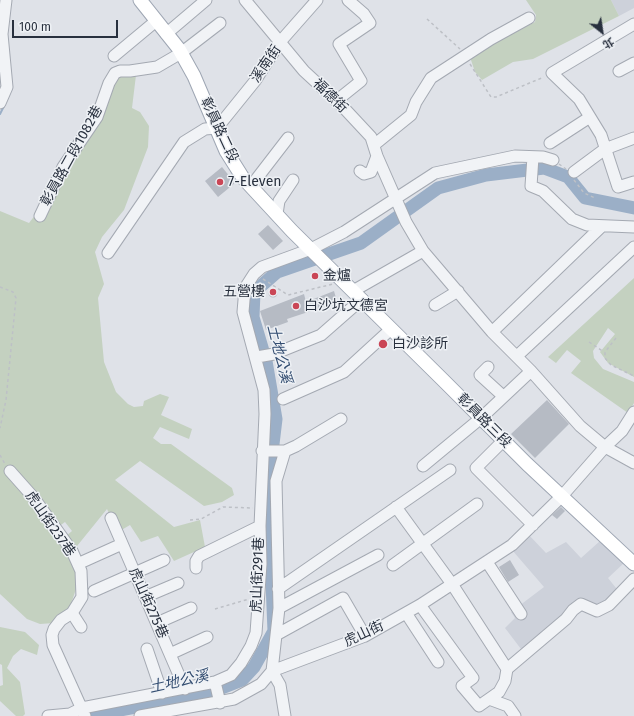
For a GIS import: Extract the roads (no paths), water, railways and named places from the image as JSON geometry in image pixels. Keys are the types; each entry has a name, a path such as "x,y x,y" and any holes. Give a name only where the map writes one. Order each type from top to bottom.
{"main road":[{"name":"彰員路二段","path":"140,0 181,53 194,76 226,151 243,178 313,252"},
{"path":"313,252 349,287"},
{"name":"彰員路三段","path":"349,287 481,418 634,564"}],"street":[{"path":"0,103 6,87 2,34 6,0"},
{"path":"166,34 206,0"},
{"name":"福德街","path":"245,0 304,71 371,137 375,150 406,222 424,251 492,332 517,356 580,426 605,447 634,463"},
{"name":"溪南街","path":"217,128 255,81 280,42 317,0"},
{"path":"336,101 361,81 339,44 370,23 364,14 348,0"},
{"path":"360,171 364,174 371,172 375,150 411,115 416,102 431,78 490,39 529,18"},
{"path":"114,56 156,21"},
{"name":"彰員路二段1082巷","path":"40,216 64,167 97,117 109,83 115,74 120,70 130,71 157,67 181,53 220,23"},
{"path":"634,24 552,73 579,99 600,134 618,187 634,182"},
{"path":"619,71 634,64"},
{"path":"550,143 590,117"},
{"path":"108,252 184,142 205,129 217,128"},
{"path":"251,186 288,138"},
{"path":"574,172 605,149 634,138"},
{"path":"424,251 349,287 320,335 274,354 258,357 243,312 245,288 254,274 262,267 313,252 396,200 435,173 515,156 553,160"},
{"path":"533,159 531,186 543,191 572,219 587,225 634,227"},
{"path":"277,214 280,200 292,180"},
{"path":"492,332 602,226"},
{"path":"517,356 634,247"},
{"path":"435,305 458,291"},
{"path":"283,399 344,372 391,328"},
{"name":"虎山街291巷","path":"48,716 84,712 215,682 231,676 241,664 256,633 261,564 260,509 265,414 264,390 258,357"},
{"path":"488,367 480,375 503,396"},
{"path":"423,466 481,418 531,371"},
{"name":"虎山街","path":"146,715 220,703 234,699 261,684 272,671 365,636 420,605 512,545 562,496 605,447 622,431 634,412"},
{"path":"264,451 282,451 296,446 341,419"},
{"path":"504,440 476,468 533,525"},
{"path":"282,451 276,481 279,608 272,671 280,686 285,716"},
{"path":"278,589 450,470"},
{"name":"虎山街237巷","path":"10,472 38,504 72,551 81,571 82,597 72,612 61,620 54,629 53,645 84,712"},
{"path":"393,565 478,504"},
{"path":"396,507 452,584 507,669"},
{"name":"虎山街275巷","path":"111,518 185,689"},
{"path":"196,568 196,561 200,556 260,526"},
{"path":"82,562 122,544"},
{"path":"279,608 378,555"},
{"path":"94,591 164,560"},
{"path":"487,562 521,614"},
{"path":"420,605 473,678 462,686 479,706 500,692 505,681 507,669 581,604 597,611 609,605 634,579"},
{"path":"145,597 178,583"},
{"path":"276,635 343,598 365,636"},
{"path":"156,623 191,608"},
{"path":"72,612 82,628"},
{"path":"406,613 438,662"},
{"path":"170,654 207,637"},
{"path":"147,649 162,693"},
{"path":"215,682 220,703"},
{"path":"489,699 508,706 515,716"}],"waterway":[{"path":"0,114 4,106"},
{"name":"土地公溪","path":"89,716 209,693 242,680 254,667 274,631 268,486 276,419 266,361 253,317 254,292 277,272 361,243 438,188 486,175 544,168 568,177 585,198 634,208"}],"place":[{"name":"7-Eleven","path":"220,182"},
{"name":"金爐","path":"315,276"},
{"name":"五營樓","path":"273,292"},
{"name":"白沙坑文德宮","path":"296,306"},
{"name":"白沙診所","path":"383,344"}]}
